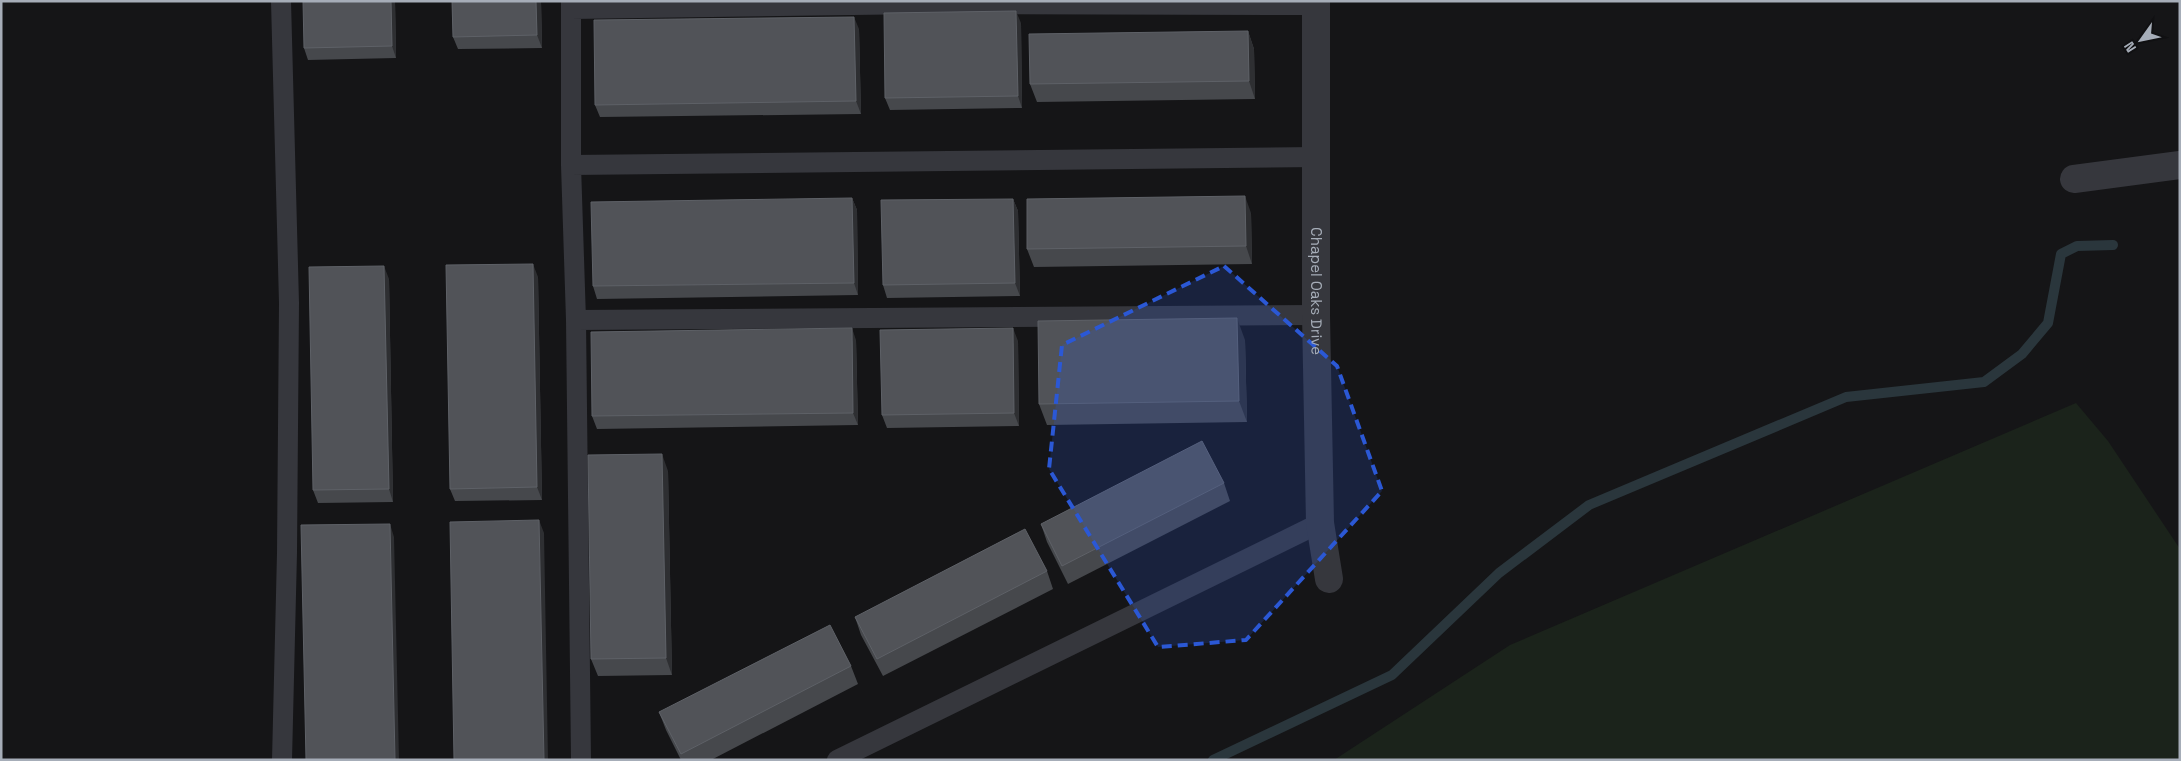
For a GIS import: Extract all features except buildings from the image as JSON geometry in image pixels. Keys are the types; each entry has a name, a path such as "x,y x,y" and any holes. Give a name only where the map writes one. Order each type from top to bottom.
{"street":[{"name":"Chapel Oaks Drive","path":"1316,3 1316,315 1320,523 1329,579"},
{"path":"2074,179 2180,165"}],"lane":[{"path":"281,1 289,303 287,562 282,760"},
{"path":"581,760 576,320 571,165 571,5 1316,3"},
{"path":"571,165 1317,157"},
{"path":"576,320 1316,315"},
{"path":"837,760 1320,523"}],"highlighted area":[{"path":"1224,266 1337,366 1382,491 1246,640 1158,647 1049,469 1062,345"}],"shaded area":[{"path":"2076,403 2108,441 2180,549 2180,760 1334,760 1510,645"}],"waterway":[{"path":"1213,760 1392,675 1499,573 1589,505 1846,397 1984,382 2022,354 2048,323 2061,254 2077,246 2113,245"}]}
